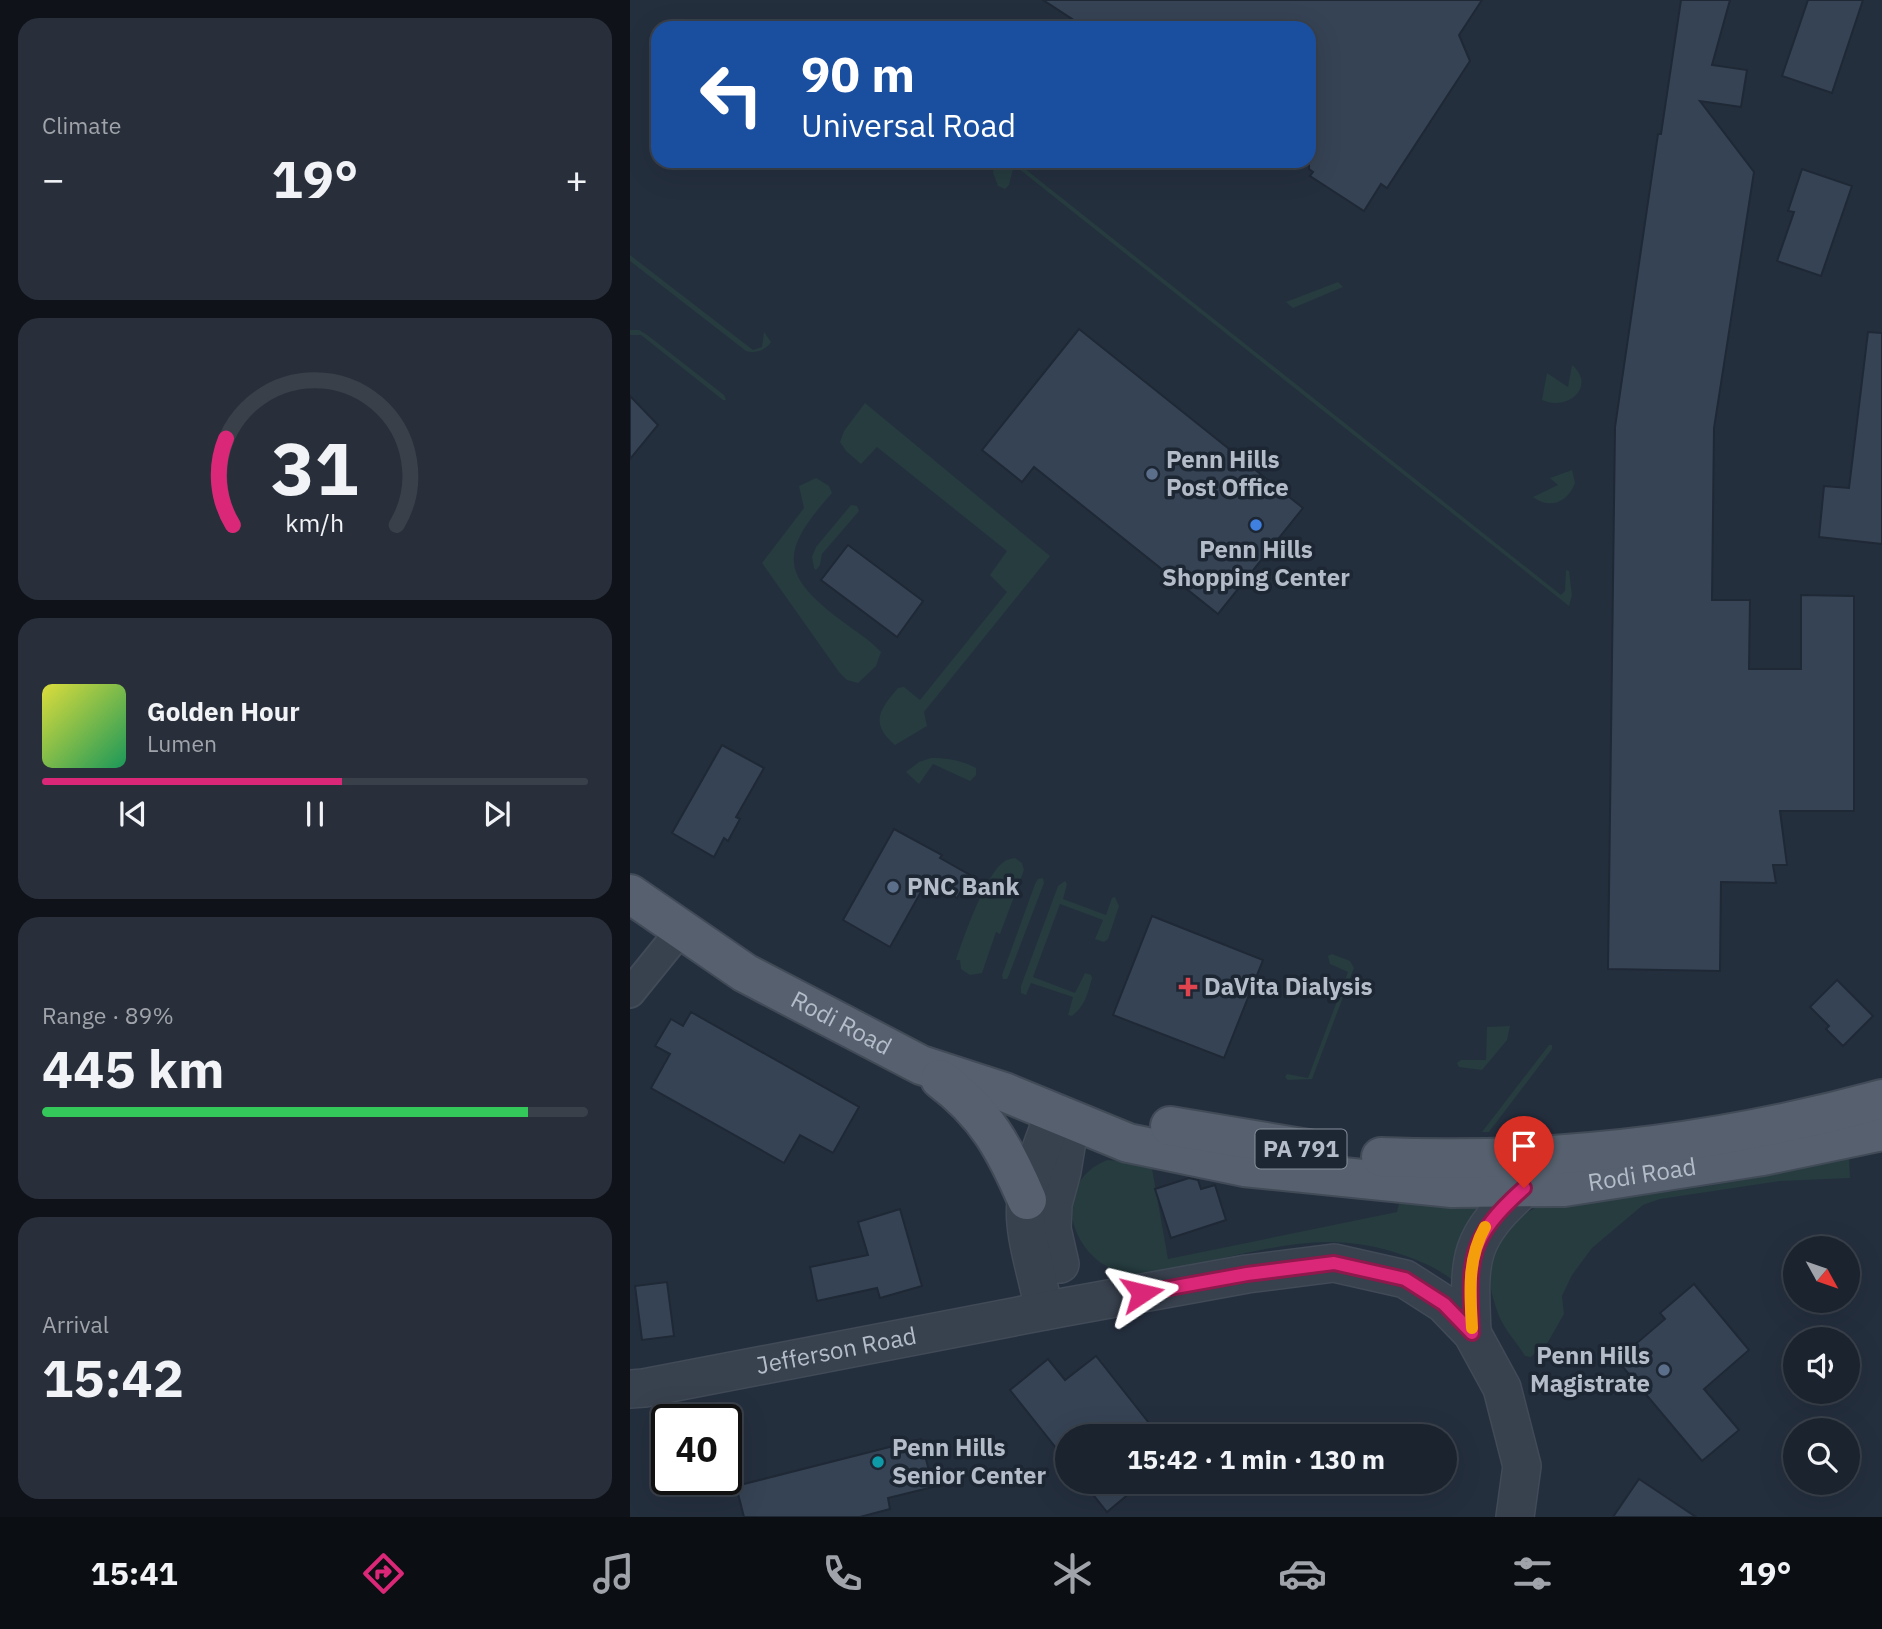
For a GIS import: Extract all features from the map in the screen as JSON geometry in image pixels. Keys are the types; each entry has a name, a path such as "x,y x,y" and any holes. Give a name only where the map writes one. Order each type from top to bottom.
{"main road":[{"name":"Rodi Road","path":"630,894 745,973 921,1065 1004,1092 1128,1143 1244,1167 1452,1188 1564,1187 1763,1156 1882,1131"},
{"path":"921,1065 967,1100 986,1121 1014,1169 1027,1200"},
{"name":"Rodi Road","path":"1062,1116 1155,1123 1294,1148 1376,1157 1455,1160 1660,1146 1812,1118 1882,1099"}],"street":[{"path":"630,993 681,930"},
{"path":"1055,1309 1028,1229 1027,1200 1062,1116"},
{"path":"1055,1309 1061,1267 1052,1229 1053,1205 1062,1171 1062,1116"},
{"path":"1515,1517 1522,1466 1502,1388 1472,1333 1470,1287 1473,1258 1483,1230 1524,1188"},
{"name":"Jefferson Road","path":"630,1389 1247,1274 1334,1263 1405,1279 1444,1304 1472,1333"}],"green space":[{"path":"994,168 1013,168 1009,185 1005,189 998,186"},
{"path":"1018,168 1024,168 1561,595 1565,591 1566,570 1569,571 1572,595 1569,606"},
{"path":"630,255 753,350 762,347 764,332 771,342 760,351 746,351 630,261"},
{"path":"1338,282 1343,287 1293,308 1286,302"},
{"path":"630,330 639,330 646,334 724,395 726,400 641,335 630,335"},
{"path":"1572,365 1582,381 1576,395 1561,403 1542,400 1547,373 1568,387"},
{"path":"865,403 1050,556 924,712 927,726 895,745 882,730 882,709 898,688 904,687 920,700 1007,592 990,575 1007,551 877,447 861,464 846,451 840,442 844,431"},
{"path":"1572,470 1575,483 1563,499 1546,503 1533,497 1558,485 1550,478"},
{"path":"816,478 829,486 832,493 803,531 796,547 794,561 797,575 821,604 881,652 876,666 858,683 847,680 839,672 762,563 804,508 799,486"},
{"path":"851,505 857,506 859,511 822,554 816,570 812,557 816,547"},
{"path":"931,758 965,763 976,768 976,775 970,781 933,764 919,784 906,772 919,762"},
{"path":"1015,858 1022,863 1024,870 1000,934 996,932 982,973 970,975 961,969 960,960 956,960 970,922 990,878 1006,860"},
{"path":"1043,878 1044,883 1009,975 1007,979 1003,979 1002,975 1035,884 1038,879"},
{"path":"1065,881 1067,884 1063,899 1106,915 1112,898 1115,897 1119,906 1108,939 1104,942 1095,939 1103,920 1060,904 1033,977 1075,993 1085,973 1091,975 1085,999 1072,1016 1068,1015 1073,997 1031,983 1026,995 1021,993 1021,986 1058,886"},
{"path":"1332,954 1350,961 1354,968 1312,1079 1288,1080 1285,1077 1287,1074 1308,1078 1348,972 1330,964 1328,956"},
{"path":"1510,1026 1507,1040 1482,1070 1459,1067 1457,1063 1461,1060 1486,1060 1487,1027"},
{"path":"1549,1045 1552,1045 1552,1049 1489,1132 1482,1132"},
{"path":"1849,1158 1850,1178 1780,1181 1660,1199 1643,1205 1592,1248 1572,1275 1562,1296 1564,1314 1540,1356 1535,1353 1531,1357 1525,1356 1499,1316 1490,1284 1495,1253 1508,1230 1528,1212 1540,1206 1565,1200 1642,1195 1703,1187"},
{"path":"1107,1160 1151,1163 1168,1259 1397,1212 1400,1199 1478,1201 1482,1209 1455,1282 1430,1266 1403,1255 1377,1247 1329,1242 1283,1246 1157,1273 1125,1273 1109,1268 1095,1258 1084,1246 1072,1216 1072,1200 1078,1185 1091,1169"}],"building":[{"path":"1043,0 1482,0 1459,35 1470,61 1387,188 1381,184 1364,211 1310,176 1313,172 1309,168 1316,168 1316,21 1075,21"},
{"path":"1681,0 1730,0 1712,65 1747,70 1741,107 1700,101 1754,172 1714,428 1712,600 1750,600 1749,669 1801,669 1801,595 1854,596 1854,811 1780,811 1787,865 1773,865 1776,883 1721,882 1720,971 1608,969 1615,427 1658,134 1661,134"},
{"path":"1808,0 1863,0 1832,93 1782,76"},
{"path":"1802,169 1852,186 1821,276 1777,261 1794,212 1788,211"},
{"name":"Penn Hills Post Office","path":"1079,329 1303,508 1218,614 1034,467 1022,482 982,450"},
{"path":"1868,332 1882,333 1882,544 1819,537 1824,486 1849,488"},
{"path":"630,396 658,425 630,459"},
{"path":"848,545 923,601 897,637 821,580"},
{"path":"722,745 764,768 736,817 740,819 728,841 724,838 714,857 672,833"},
{"name":"PNC Bank","path":"894,829 942,855 940,858 970,875 957,898 927,881 890,947 843,920"},
{"name":"DaVita Dialysis","path":"1152,916 1263,960 1224,1058 1113,1015"},
{"path":"1837,980 1873,1016 1843,1046 1826,1029 1829,1026 1810,1007"},
{"path":"691,1012 859,1107 833,1153 800,1135 784,1163 651,1088 670,1054 655,1046 671,1019 683,1026"},
{"path":"1189,1178 1198,1180 1201,1189 1215,1185 1226,1220 1171,1238 1155,1189"},
{"path":"900,1209 922,1286 880,1298 877,1288 817,1301 810,1267 868,1255 858,1222"},
{"path":"667,1282 674,1336 642,1340 635,1286"},
{"path":"1694,1284 1749,1350 1704,1389 1739,1430 1702,1461 1617,1360 1665,1319 1660,1313"},
{"path":"1096,1356 1150,1424 1055,1424 1055,1447 1010,1390 1048,1359 1065,1380"},
{"name":"Penn Hills Senior Center","path":"921,1439 933,1487 888,1498 890,1509 860,1517 744,1517 738,1495 742,1495 742,1484"},
{"path":"1639,1479 1696,1517 1613,1517"},
{"path":"1093,1494 1129,1494 1107,1512"}],"slow traffic":[{"path":"1472,1328 1470,1287 1473,1258 1485,1227"}],"place":[{"name":"Penn Hills Post Office","path":"1152,474"},
{"name":"Penn Hills Shopping Center","path":"1256,525"},
{"name":"PNC Bank","path":"893,887"},
{"name":"DaVita Dialysis","path":"1188,987"},
{"name":"Penn Hills Magistrate","path":"1664,1370"},
{"name":"Penn Hills Senior Center","path":"878,1462"}],"route":[{"path":"1142,1293 1247,1274 1334,1263 1405,1279 1444,1304 1472,1333 1470,1287 1473,1258 1483,1230 1524,1188"}]}
